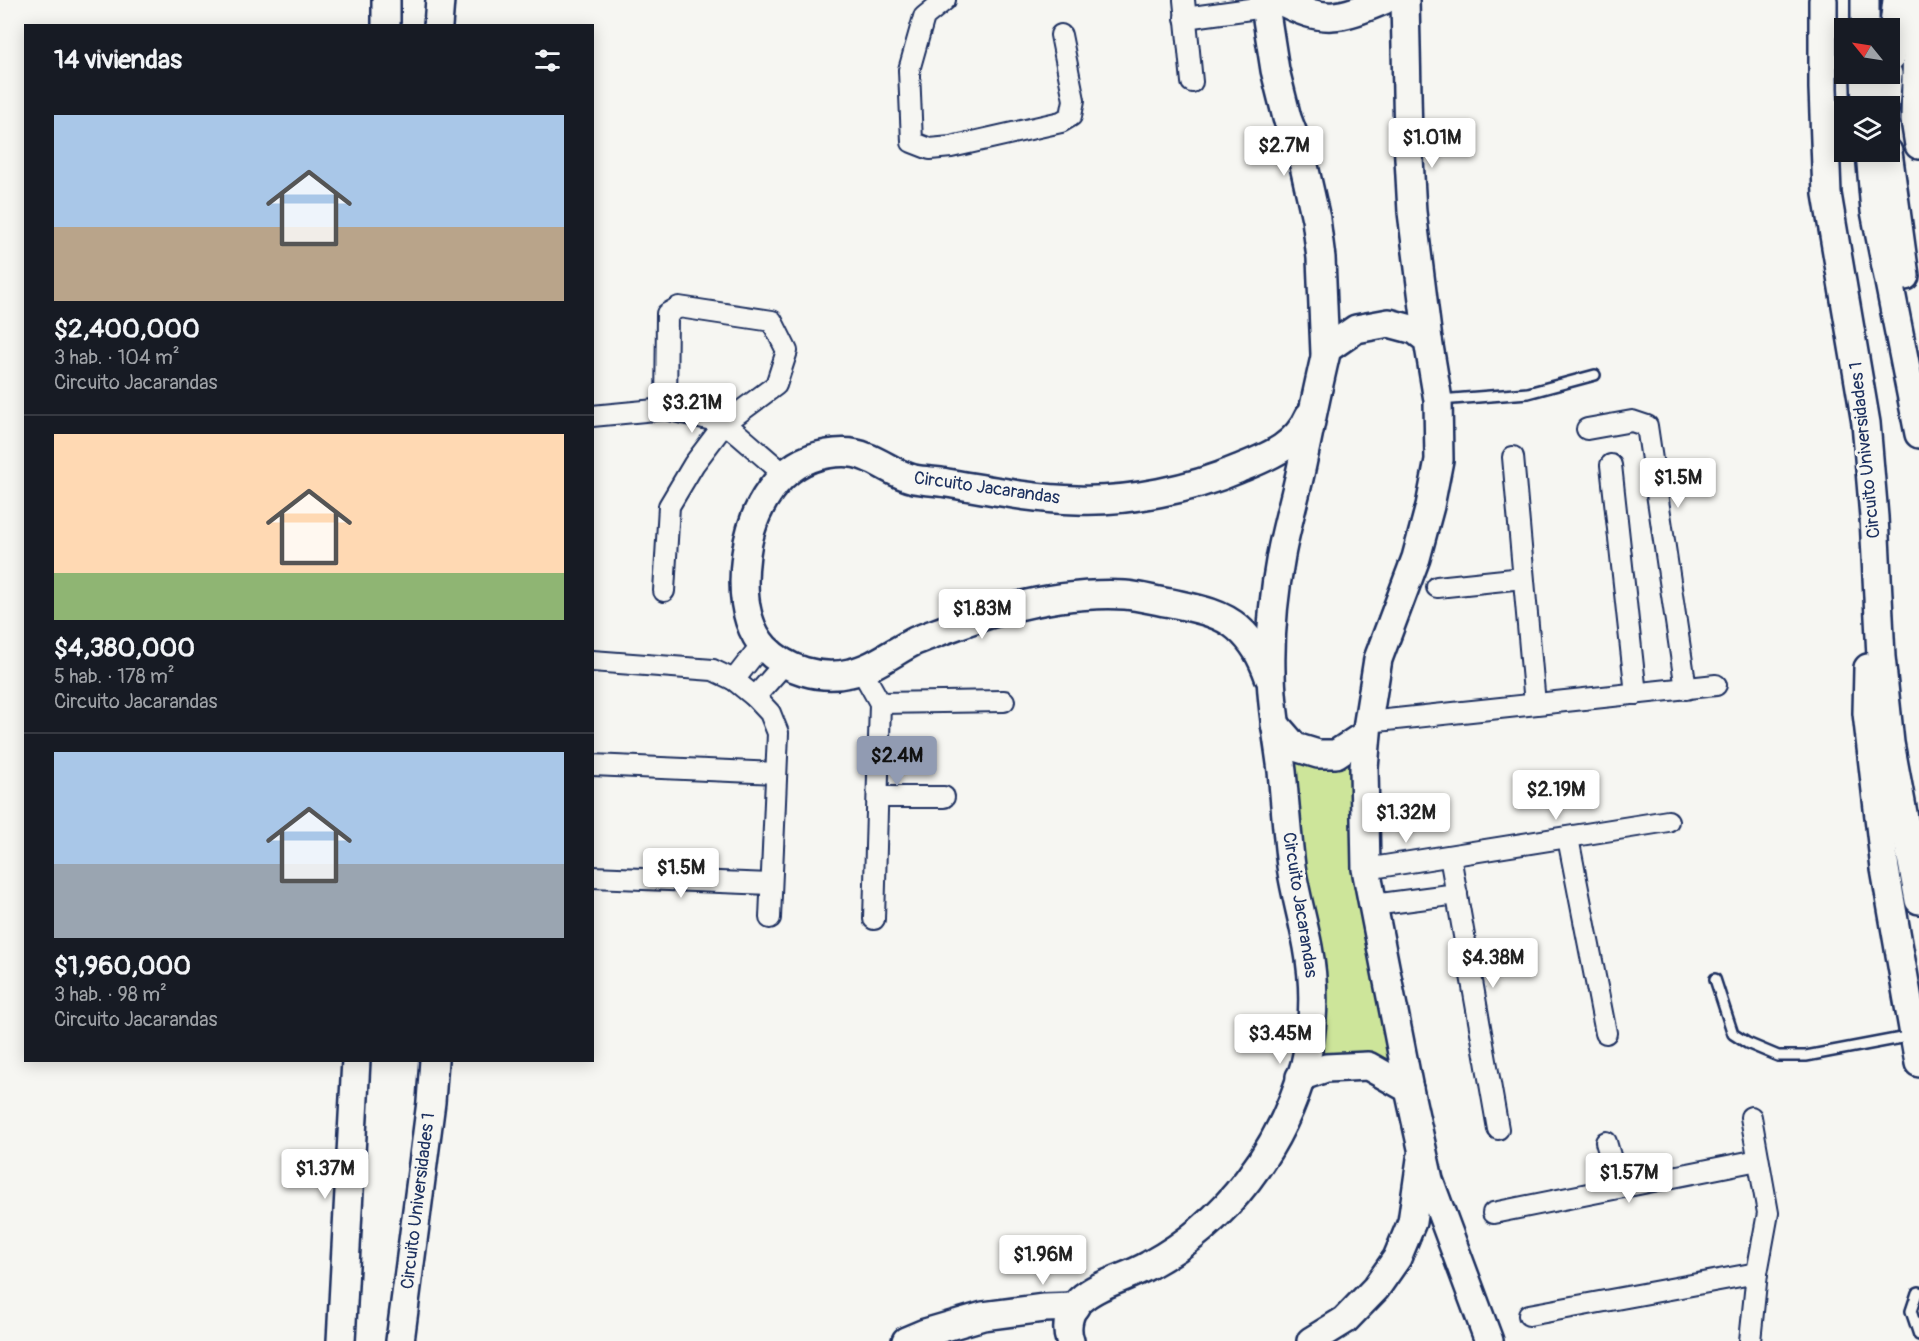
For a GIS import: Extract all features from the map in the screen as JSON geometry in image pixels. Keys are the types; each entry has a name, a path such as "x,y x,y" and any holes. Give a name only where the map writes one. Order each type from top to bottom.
{"street":[{"path":"386,0 386,24"},
{"path":"438,24 440,0"},
{"path":"945,0 924,17 909,70 912,142 930,149 951,147 1050,125 1071,116 1074,100 1061,34"},
{"path":"1192,82 1185,9 1269,2 1326,18 1356,12 1384,0"},
{"path":"1405,0 1412,212 1438,400 1439,460 1416,558 1378,659 1367,728 1364,768 1366,869 1408,1089 1429,1180 1490,1341"},
{"name":"Circuito Universidades 1","path":"1823,0 1823,88 1827,194 1866,423 1874,517 1881,657 1890,743 1919,900"},
{"path":"1864,18 1865,0"},
{"path":"1895,18 1897,0"},
{"path":"1918,0 1915,120 1919,145"},
{"path":"1269,2 1275,70 1287,118 1302,157 1316,219 1321,258 1325,354"},
{"path":"1871,162 1875,211 1919,433"},
{"path":"1889,162 1915,338 1919,433"},
{"path":"664,591 669,506 694,464 725,423 776,385 787,351 772,321 678,307 667,314 666,409"},
{"path":"1272,684 1274,605 1281,554 1327,349 1356,329 1389,323 1415,330 1428,340"},
{"name":"Circuito Jacarandas","path":"1075,1307 1077,1302 1092,1291 1148,1266 1178,1248 1241,1190 1268,1153 1283,1121 1305,1061 1313,992 1309,950 1291,867 1272,684 1258,650 1237,627 1227,620 1197,609 1126,595 1053,599 1009,608 917,640 848,674 823,675 799,670 785,663 773,656 762,644 747,612 746,555 758,510 767,494 784,474 794,466 813,457 841,453 865,456 913,479 1047,499 1079,501 1117,498 1196,485 1265,458 1279,451 1292,440 1314,407"},
{"path":"594,416 666,409 725,423 784,474"},
{"path":"1587,429 1632,421 1647,426 1686,689"},
{"path":"1513,457 1535,704"},
{"path":"1611,465 1636,694"},
{"path":"1874,517 1867,713 1885,869 1919,1063"},
{"path":"1437,587 1523,578"},
{"path":"734,680 762,644"},
{"path":"594,661 713,670 734,680 770,713 778,733 770,918"},
{"path":"755,697 785,663"},
{"path":"861,669 880,703 874,919"},
{"path":"1275,724 1295,747 1318,754 1336,754 1367,728 1535,704 1716,685"},
{"path":"880,703 1004,701"},
{"path":"1890,743 1919,843"},
{"path":"594,765 776,773"},
{"path":"878,798 944,798"},
{"path":"1366,869 1668,821"},
{"path":"1568,838 1606,1033"},
{"path":"1450,856 1498,1129"},
{"path":"594,877 771,884"},
{"path":"1373,905 1457,894"},
{"path":"340,1341 356,1062"},
{"name":"Circuito Universidades 1","path":"400,1341 433,1062"},
{"path":"1300,1077 1326,1068 1368,1066 1408,1089"},
{"path":"1750,1341 1757,1274 1768,1213 1751,1117"},
{"path":"1606,1142 1619,1187"},
{"path":"1311,1341 1345,1320 1376,1288 1397,1258 1412,1222 1423,1151"},
{"path":"1493,1212 1758,1160"},
{"path":"1529,1315 1757,1274"},
{"path":"906,1341 982,1316 1044,1308 1075,1307"},
{"path":"1070,1341 1069,1318 1075,1307"}],"lane":[{"path":"1438,400 1528,393 1595,375"},
{"path":"1715,979 1733,1034 1747,1043 1778,1056 1806,1056 1914,1035"},
{"path":"1919,1292 1911,1311 1919,1335"}],"green space":[{"path":"1275,724 1295,747 1366,734 1364,768 1409,1089 1361,1067 1300,1077 1310,1030"}]}
